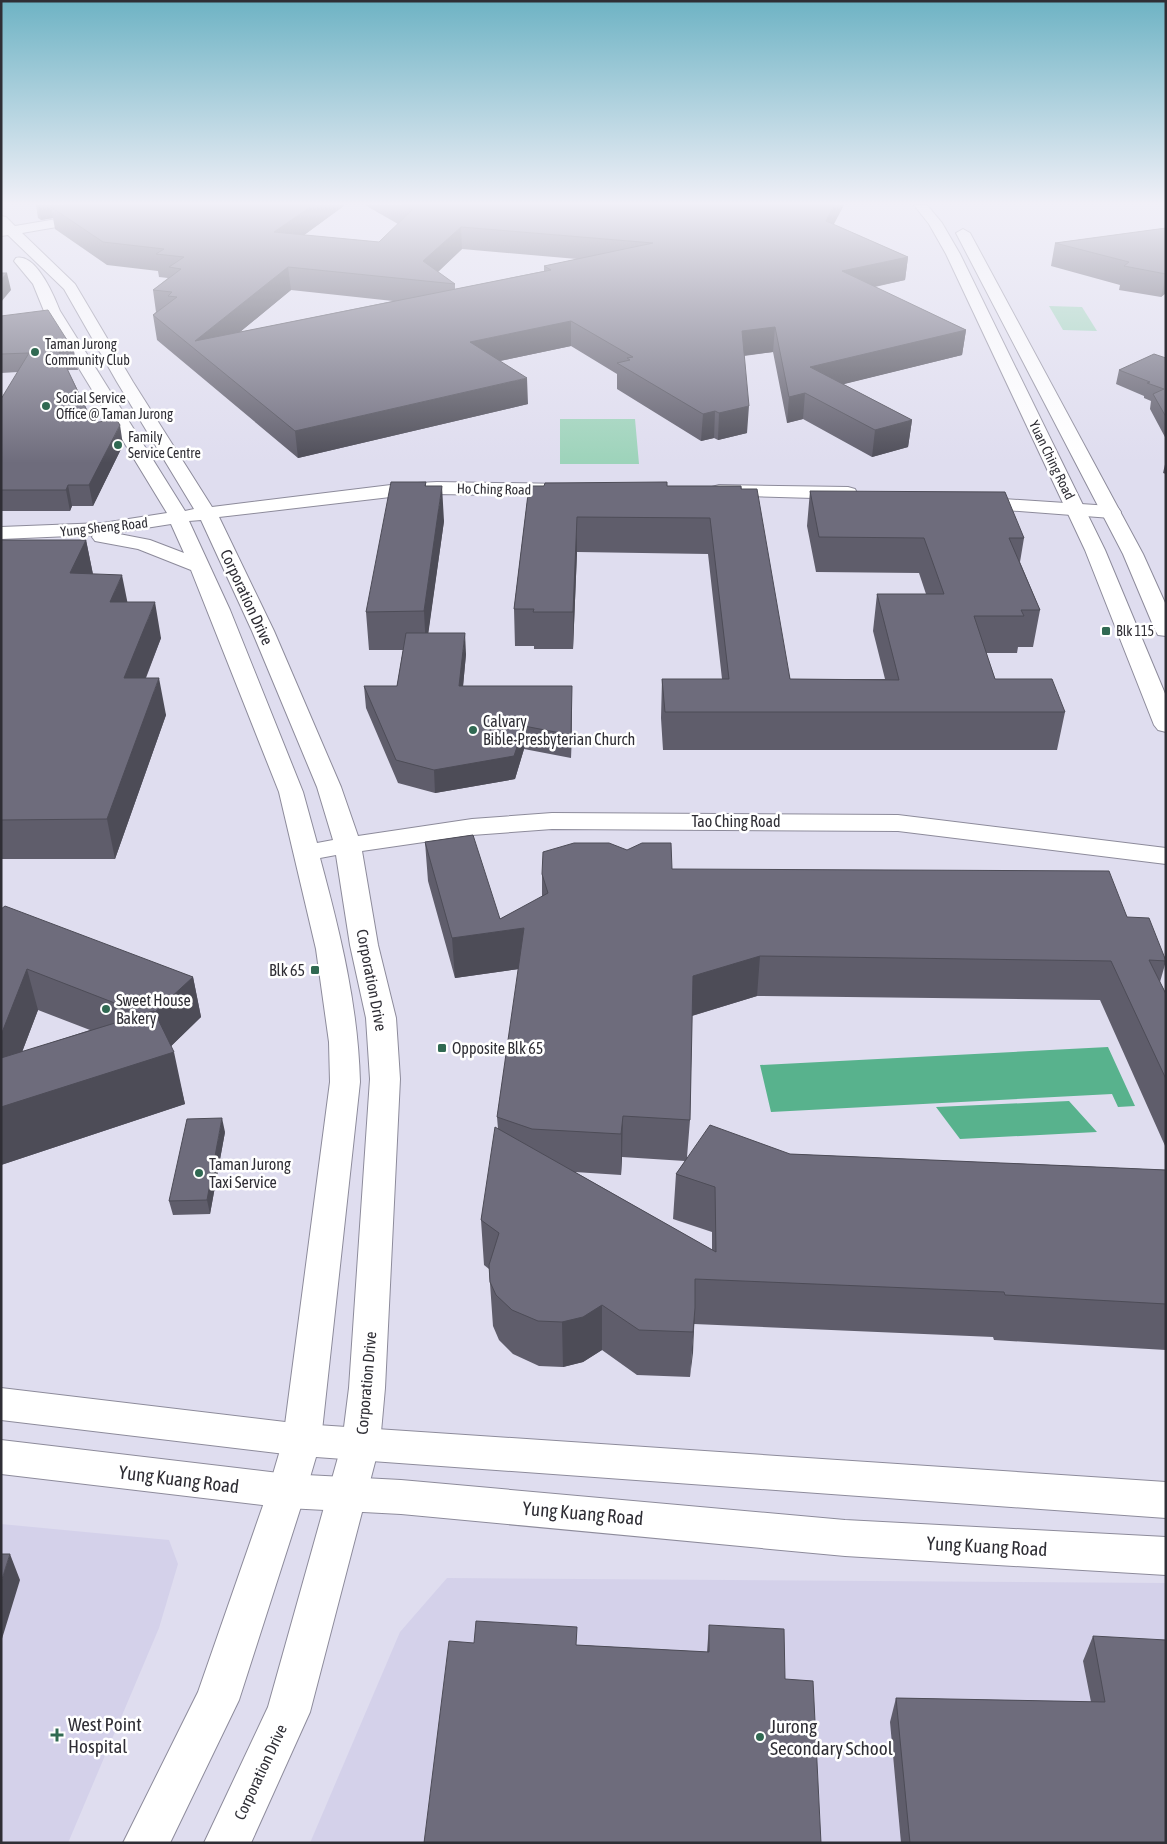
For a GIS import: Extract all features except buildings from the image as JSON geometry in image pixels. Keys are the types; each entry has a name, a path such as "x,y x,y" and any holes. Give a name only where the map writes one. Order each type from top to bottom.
{"street":[{"name":"Corporation Drive","path":"45,291 48,319 178,518 219,610 291,792 332,958 344,1042 345,1082 302,1440 287,1491 217,1700 146,1843"},
{"name":"Corporation Drive","path":"72,291 206,514 264,631 329,787 348,847 364,945 382,1018 385,1078 367,1388 361,1443 288,1712 226,1843"},
{"name":"Yuan Ching Road","path":"971,291 1095,550 1166,725"},
{"name":"Yuan Ching Road","path":"994,291 1133,554 1166,630"},
{"path":"48,319 85,315"},
{"path":"1012,377 1040,377"},
{"name":"Ho Ching Road","path":"206,514 408,490 443,488 581,490"},
{"path":"697,490 862,494"},
{"path":"958,502 1111,512"},
{"name":"Yung Sheng Road","path":"1,533 103,529 206,514"},
{"path":"62,532 133,542 198,566"},
{"name":"Tao Ching Road","path":"306,852 472,828 552,821 758,821 898,823 1166,856"},
{"path":"1,1404 302,1440 1166,1500"},
{"name":"Yung Kuang Road","path":"1,1457 287,1491 401,1496 845,1538 1166,1556"}],"shaded area":[{"path":"1049,306 1082,307 1097,331 1063,330"},
{"path":"560,419 635,419 639,464 560,464"},
{"path":"1108,1047 1135,1106 1118,1107 1112,1094 771,1112 760,1065"},
{"path":"1069,1101 1097,1132 960,1139 936,1107"},
{"name":"West Point Hospital","path":"1,1524 169,1540 178,1564 159,1628 68,1843 1,1843"},
{"name":"Jurong Secondary School","path":"447,1578 1166,1583 1166,1843 310,1843 400,1632"}],"place":[{"name":"Taman Jurong Community Club","path":"35,352"},
{"name":"Social Service Office @ Taman Jurong","path":"46,406"},
{"name":"Family Service Centre","path":"118,445"},
{"name":"Blk 115","path":"1106,631"},
{"name":"Calvary Bible-Presbyterian Church","path":"473,730"},
{"name":"Blk 65","path":"315,970"},
{"name":"Sweet House Bakery","path":"106,1009"},
{"name":"Opposite Blk 65","path":"442,1048"},
{"name":"Taman Jurong Taxi Service","path":"199,1173"},
{"name":"West Point Hospital","path":"57,1735"},
{"name":"Jurong Secondary School","path":"760,1737"}]}
